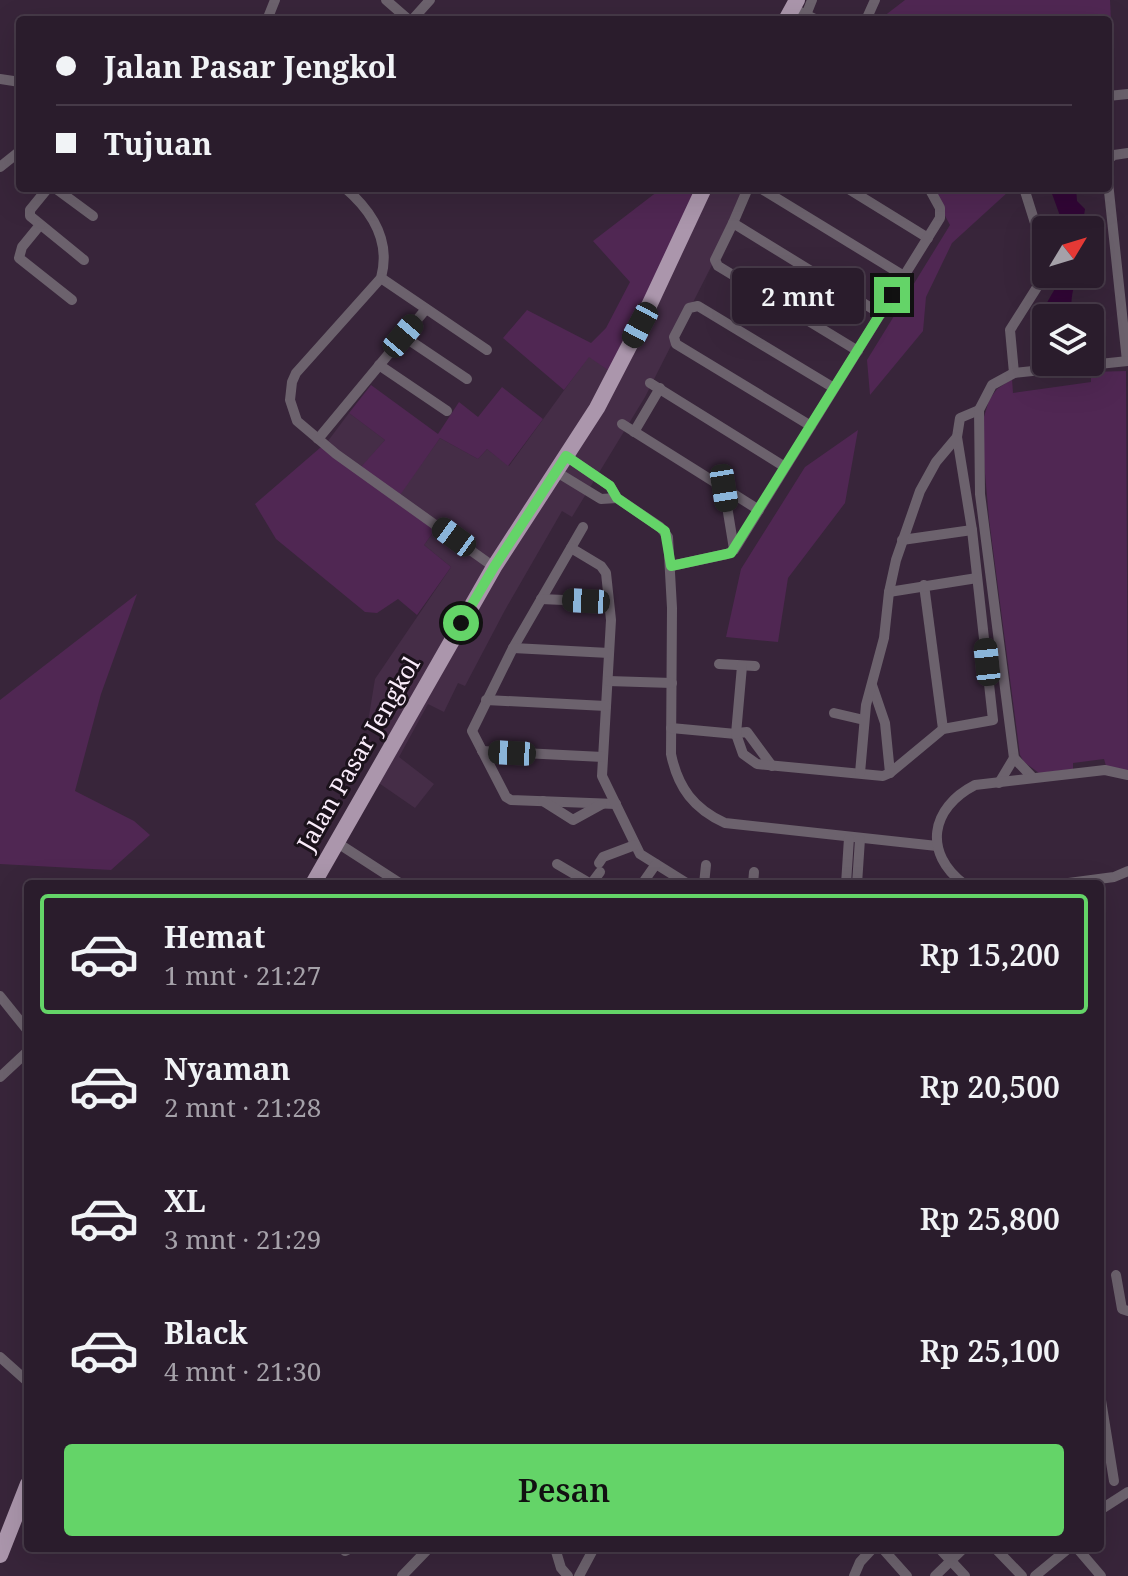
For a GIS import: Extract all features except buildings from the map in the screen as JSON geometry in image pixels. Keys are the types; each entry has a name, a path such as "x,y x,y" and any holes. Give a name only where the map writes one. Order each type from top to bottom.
{"main road":[{"name":"Jalan Pasar Jengkol","path":"315,880 494,567 597,408 702,192"},
{"path":"0,1555 4,1534 24,1492"}],"street":[{"path":"386,0 406,16"},
{"path":"415,16 430,0"},
{"path":"796,11 812,0"},
{"path":"0,167 16,154"},
{"path":"45,192 29,212 30,216 84,260"},
{"path":"60,192 93,216"},
{"path":"349,192 370,213 380,233 384,263 381,278 300,367 292,382 292,411 297,421 318,439 494,567"},
{"path":"746,192 715,260 716,264 858,351"},
{"path":"767,192 904,276"},
{"path":"853,192 928,238"},
{"path":"671,566 734,550 942,213 930,192"},
{"path":"1025,192 1033,216"},
{"path":"1033,778 1014,758 980,494 979,410 992,385 1014,373 1128,361 1125,307 1109,192"},
{"path":"733,223 881,314"},
{"path":"40,225 22,247 19,258 72,300"},
{"path":"381,278 487,350"},
{"path":"1014,373 1010,330 1037,288"},
{"path":"811,426 676,344 674,337 689,308 698,306 834,388"},
{"path":"318,439 426,309"},
{"path":"403,336 467,379"},
{"path":"379,365 447,411"},
{"path":"634,432 655,386 785,467"},
{"path":"742,666 736,734 743,754 751,761 772,766 883,776 943,729 990,722 994,718 972,530 957,437 960,418 979,410"},
{"path":"622,424 759,510"},
{"path":"860,773 864,720 902,540 920,491 936,462 957,437"},
{"path":"566,456 610,486 617,498 665,531 671,566 671,754 675,776 705,814 725,823 937,846"},
{"path":"555,471 601,499 617,498"},
{"path":"724,488 734,550"},
{"path":"583,527 513,648 472,731 506,797 511,800 610,804"},
{"path":"902,540 972,530"},
{"path":"571,548 601,566 606,573 609,653 602,776 610,804 640,854 682,880"},
{"path":"889,592 977,578"},
{"path":"924,585 943,729"},
{"path":"541,599 609,602"},
{"path":"513,648 609,653"},
{"path":"719,664 755,666"},
{"path":"608,681 672,683"},
{"path":"872,684 885,723 890,773"},
{"path":"486,700 606,706"},
{"path":"834,713 864,720"},
{"path":"671,728 736,734 747,732 772,766"},
{"path":"482,751 603,757"},
{"path":"999,783 1014,758"},
{"path":"960,880 946,866 935,836 954,799 975,785 1105,770 1128,775"},
{"path":"543,801 573,820 610,804"},
{"path":"847,880 855,838"},
{"path":"855,838 857,880"},
{"path":"336,842 395,880"},
{"path":"593,880 603,857 635,845"},
{"path":"557,864 584,880"},
{"path":"645,880 656,864"},
{"path":"704,880 706,865"},
{"path":"1091,880 1114,877 1128,871"},
{"path":"0,996 24,1026"},
{"path":"0,1077 24,1055"},
{"path":"1116,1275 1122,1309 1128,1311"},
{"path":"0,1357 24,1378"},
{"path":"1104,1419 1114,1481"},
{"path":"1104,1507 1128,1492"},
{"path":"402,1576 425,1552"},
{"path":"556,1552 561,1568 568,1576"},
{"path":"579,1576 592,1552"},
{"path":"854,1576 860,1562 869,1552"},
{"path":"886,1552 907,1576"},
{"path":"942,1552 965,1576"},
{"path":"935,1576 960,1552"},
{"path":"999,1552 1022,1576"},
{"path":"1035,1576 1054,1552"},
{"path":"1080,1552 1101,1576"}],"shaded area":[{"path":"905,0 1110,0 1111,16 884,16"},
{"path":"657,192 702,192 615,375 589,357 564,390 503,338 527,310 591,343 606,328 630,282 593,241"},
{"path":"702,192 749,192 645,397 572,517 562,511 465,686 458,683 444,712 428,704 399,757 434,784 415,808 373,779 392,740 367,728 375,679 451,567 424,545 437,527 397,498 440,438 478,459 487,449 509,466 589,356 615,375"},
{"path":"932,192 1008,192 952,243 926,297 923,331 870,395 867,360 950,225"},
{"path":"1051,192 1076,192 1077,201 1085,209 1084,216 1060,216"},
{"path":"1056,288 1074,288 1072,304 1047,304"},
{"path":"1126,371 1128,772 1106,766 1104,759 1073,763 1073,769 1039,773 1020,755 989,519 981,427 989,400 997,389 1012,379 1013,393 1091,382 1091,376 1104,376 1104,372"},
{"path":"371,385 438,434 459,402 478,417 502,387 543,419 508,466 487,449 478,459 440,438 398,498 437,527 424,545 451,567 417,615 398,599 377,613 365,612 276,539 255,504 328,441 360,468 385,440 349,413"},
{"path":"349,413 385,440 360,469 328,441"},
{"path":"858,430 845,503 788,578 778,642 726,637 741,569 805,467"},
{"path":"137,594 101,694 75,791 134,821 150,835 111,870 0,864 0,700"}],"route":[{"path":"461,623 566,456 610,486 617,498 665,531 671,566 731,553 892,295"}]}
